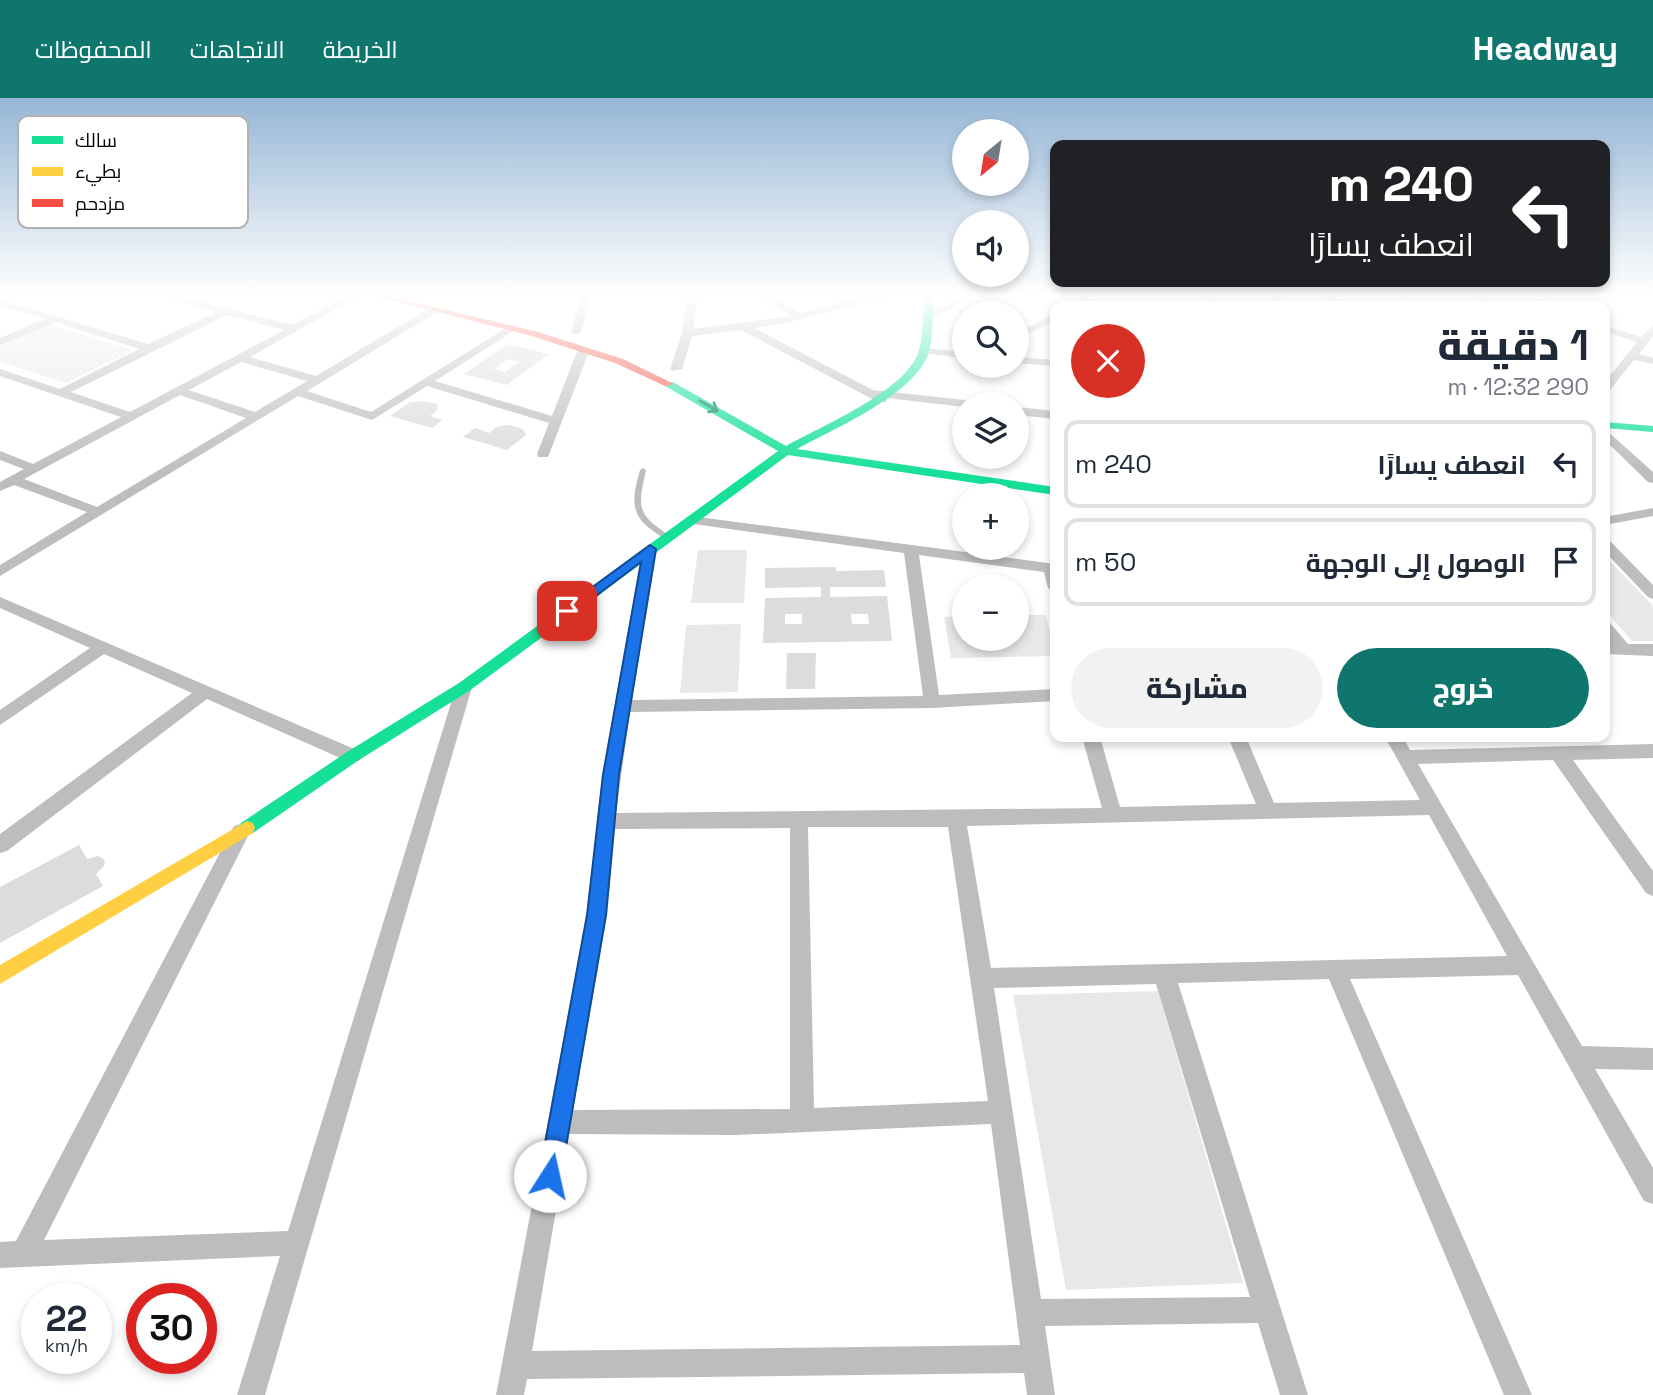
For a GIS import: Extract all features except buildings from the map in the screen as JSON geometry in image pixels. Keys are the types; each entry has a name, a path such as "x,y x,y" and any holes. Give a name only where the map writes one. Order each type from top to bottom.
{"main road":[{"path":"596,354 655,376 786,451 968,483"},
{"path":"0,975 241,832 353,756 464,687 786,451 797,437 908,378 923,354"},
{"path":"1610,434 1653,429"},
{"path":"1610,435 1653,441"},
{"path":"797,437 1050,476"},
{"path":"1029,491 1050,491"}],"street":[{"path":"61,393 138,354"},
{"path":"0,487 248,354"},
{"path":"0,571 361,354"},
{"path":"297,392 372,416 467,354"},
{"path":"543,454 582,354"},
{"path":"676,369 681,354"},
{"path":"797,354 880,395 952,403"},
{"path":"1610,383 1635,354"},
{"path":"1633,356 1653,362"},
{"path":"240,358 317,380"},
{"path":"1029,361 1050,363"},
{"path":"0,372 132,417"},
{"path":"425,382 556,421"},
{"path":"181,391 256,417"},
{"path":"1029,412 1050,414"},
{"path":"1610,438 1653,479"},
{"path":"0,455 35,469"},
{"path":"14,480 99,512"},
{"path":"1610,520 1653,512"},
{"path":"691,520 911,550 952,552"},
{"path":"510,1395 597,915 611,775 659,543"},
{"path":"1610,549 1653,594"},
{"path":"911,550 932,702"},
{"path":"1023,560 1050,568"},
{"path":"0,602 353,756"},
{"path":"1610,633 1623,649"},
{"path":"0,719 103,647"},
{"path":"1610,649 1653,650"},
{"path":"251,1395 464,687"},
{"path":"0,845 205,692"},
{"path":"624,706 932,702 1050,695"},
{"path":"1092,742 1113,815"},
{"path":"1239,742 1268,811"},
{"path":"1397,742 1653,1192"},
{"path":"1406,757 1653,751"},
{"path":"1558,753 1653,887"},
{"path":"606,821 956,819 1434,807"},
{"path":"956,819 982,978 1041,1395"},
{"path":"799,820 802,1120"},
{"path":"12,1255 241,832"},
{"path":"982,978 1524,965"},
{"path":"1335,969 1518,1395"},
{"path":"1164,974 1294,1395"},
{"path":"1575,1057 1653,1059"},
{"path":"559,1122 736,1123 999,1112"},
{"path":"12,1255 297,1243"},
{"path":"1028,1313 1268,1310"},
{"path":"516,1365 1036,1359"}],"lane":[{"path":"643,470 636,498 645,524 659,543"}],"shaded area":[{"path":"0,354 126,354 66,383 0,362"},
{"path":"698,550 747,550 744,603 691,603"},
{"path":"1610,561 1653,606 1653,641 1632,641 1610,616"},
{"path":"1029,615 1046,615 1050,633 1050,656 951,658 944,617 952,617 952,651 1029,651"},
{"path":"741,624 738,692 680,693 686,625"},
{"path":"1158,991 1243,1283 1066,1290 1013,995"}],"traffic: fast":[{"path":"247,828 353,756 464,687 786,451 898,388 916,369 923,354"},
{"path":"669,384 786,451 1050,490"},
{"path":"1610,425 1653,429"}],"traffic: slow":[{"path":"0,975 247,828"}],"traffic: jam":[{"path":"596,354 669,384"}],"route":[{"path":"550,1176 597,915 611,775 650,549 567,611"}]}
